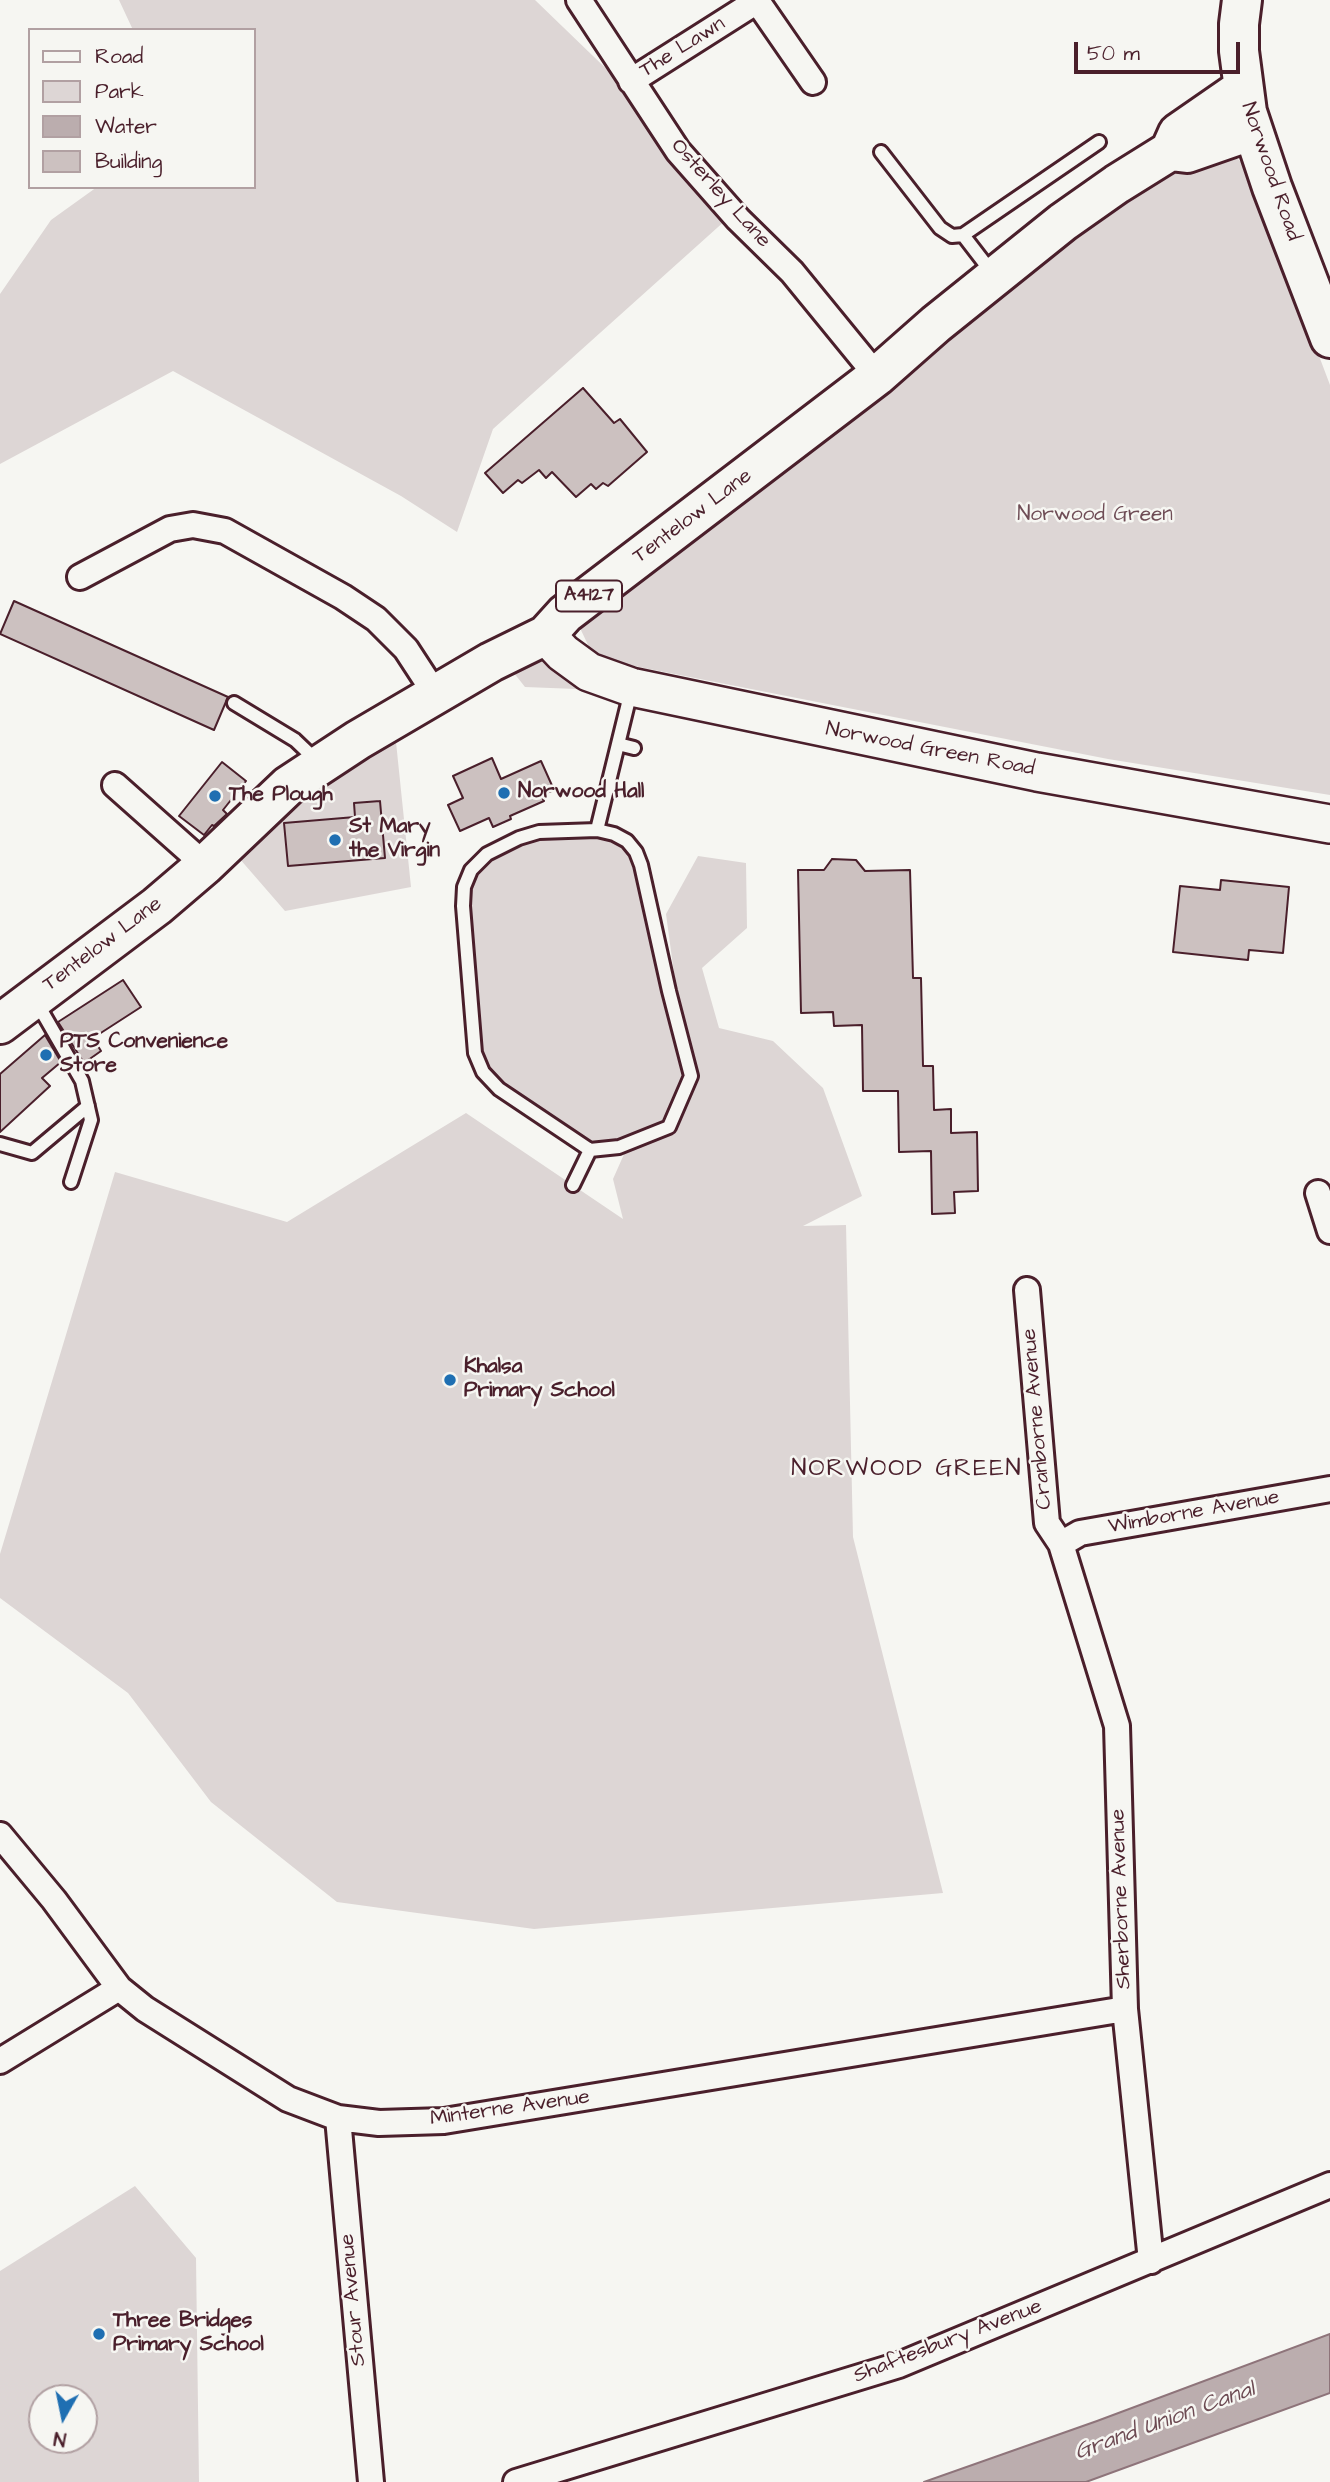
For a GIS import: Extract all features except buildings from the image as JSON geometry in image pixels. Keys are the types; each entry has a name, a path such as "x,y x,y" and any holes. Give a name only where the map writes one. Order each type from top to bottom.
{"main road":[{"name":"Norwood Road","path":"1242,0 1239,37 1243,88 1253,130 1328,329"},
{"name":"Tentelow Lane","path":"0,1024 107,944 205,865 273,799 320,764 504,654 546,635 565,614 877,376 936,324 1063,222 1170,151 1178,133 1243,88"},
{"name":"Tentelow Lane","path":"1170,151 1187,153 1253,130"}],"street":[{"name":"Osterley Lane","path":"579,0 678,151 738,219 792,272 877,376"},
{"name":"The Lawn","path":"631,81 757,1 813,82"},
{"path":"80,578 170,529 193,525 225,531 343,597 376,619 406,649 436,695"},
{"name":"Norwood Green Road","path":"546,635 563,653 589,671 632,687 1023,769 1330,824"},
{"path":"115,785 205,865"},
{"path":"1318,1194 1330,1231"},
{"name":"Cranborne Avenue","path":"1027,1290 1047,1523 1061,1544"},
{"name":"Wimborne Avenue","path":"1061,1544 1080,1533 1330,1489"},
{"name":"Sherborne Avenue","path":"1061,1544 1117,1726 1125,2009 1151,2261"},
{"name":"Minterne Avenue","path":"0,1835 54,1900 119,1988 145,2009 288,2098 338,2118 379,2123 444,2121 1125,2009"},
{"path":"0,2061 119,1988"},
{"name":"Stour Avenue","path":"338,2118 371,2482"},
{"name":"Shaftesbury Avenue","path":"516,2482 899,2365 1330,2185"}],"lane":[{"path":"881,152 940,228 952,236 963,235 1099,142"},
{"path":"963,235 995,276"},
{"path":"597,830 632,687"},
{"path":"234,703 295,740 320,764"},
{"path":"618,744 634,748"},
{"path":"597,830 627,841 636,852 691,1076 669,1127 619,1147 590,1150 499,1089 483,1072 475,1053 463,906 464,887 471,870 487,855 519,838 539,832 597,830"},
{"path":"33,997 82,1081 92,1120 71,1182"},
{"path":"0,1144 32,1153 88,1106"},
{"path":"573,1185 590,1150"}],"green space":[{"path":"119,0 535,0 621,83 727,219 493,429 457,532 401,496 173,371 0,464 0,294 51,220 94,189 256,189 256,28 132,28"},
{"name":"Norwood Green","path":"1233,155 1248,168 1330,385 1330,795 1108,759 603,660 589,647 580,628 586,613 1049,251 1157,179 1211,157"},
{"path":"535,658 547,659 602,690 525,687 510,668"},
{"path":"396,742 411,887 285,911 239,858 329,780","holes":["380,801 385,858 288,866 284,823 355,817 354,803"]},
{"name":"Khalsa Primary School","path":"597,830 636,852 683,1040 666,914 698,856 746,863 747,928 702,968 719,1028 773,1041 823,1088 862,1196 803,1226 846,1225 853,1537 943,1893 534,1929 337,1902 211,1802 128,1693 0,1598 0,1554 115,1172 287,1222 466,1113 623,1219 613,1179 629,1143 590,1150 483,1072 463,906 471,870 519,838"},
{"name":"Three Bridges Primary School","path":"135,2186 196,2258 199,2482 0,2482 0,2271"}],"water":[{"name":"Grand Union Canal","path":"1330,2334 1330,2393 1086,2482 924,2482 1097,2421"}],"place":[{"name":"Norwood Hall","path":"504,793"},
{"name":"The Plough","path":"215,796"},
{"name":"St Mary the Virgin","path":"335,840"},
{"name":"PTS Convenience Store","path":"46,1055"},
{"name":"Khalsa Primary School","path":"450,1380"},
{"name":"Three Bridges Primary School","path":"99,2334"}],"district":[{"name":"NORWOOD GREEN","path":"907,1470"}]}
